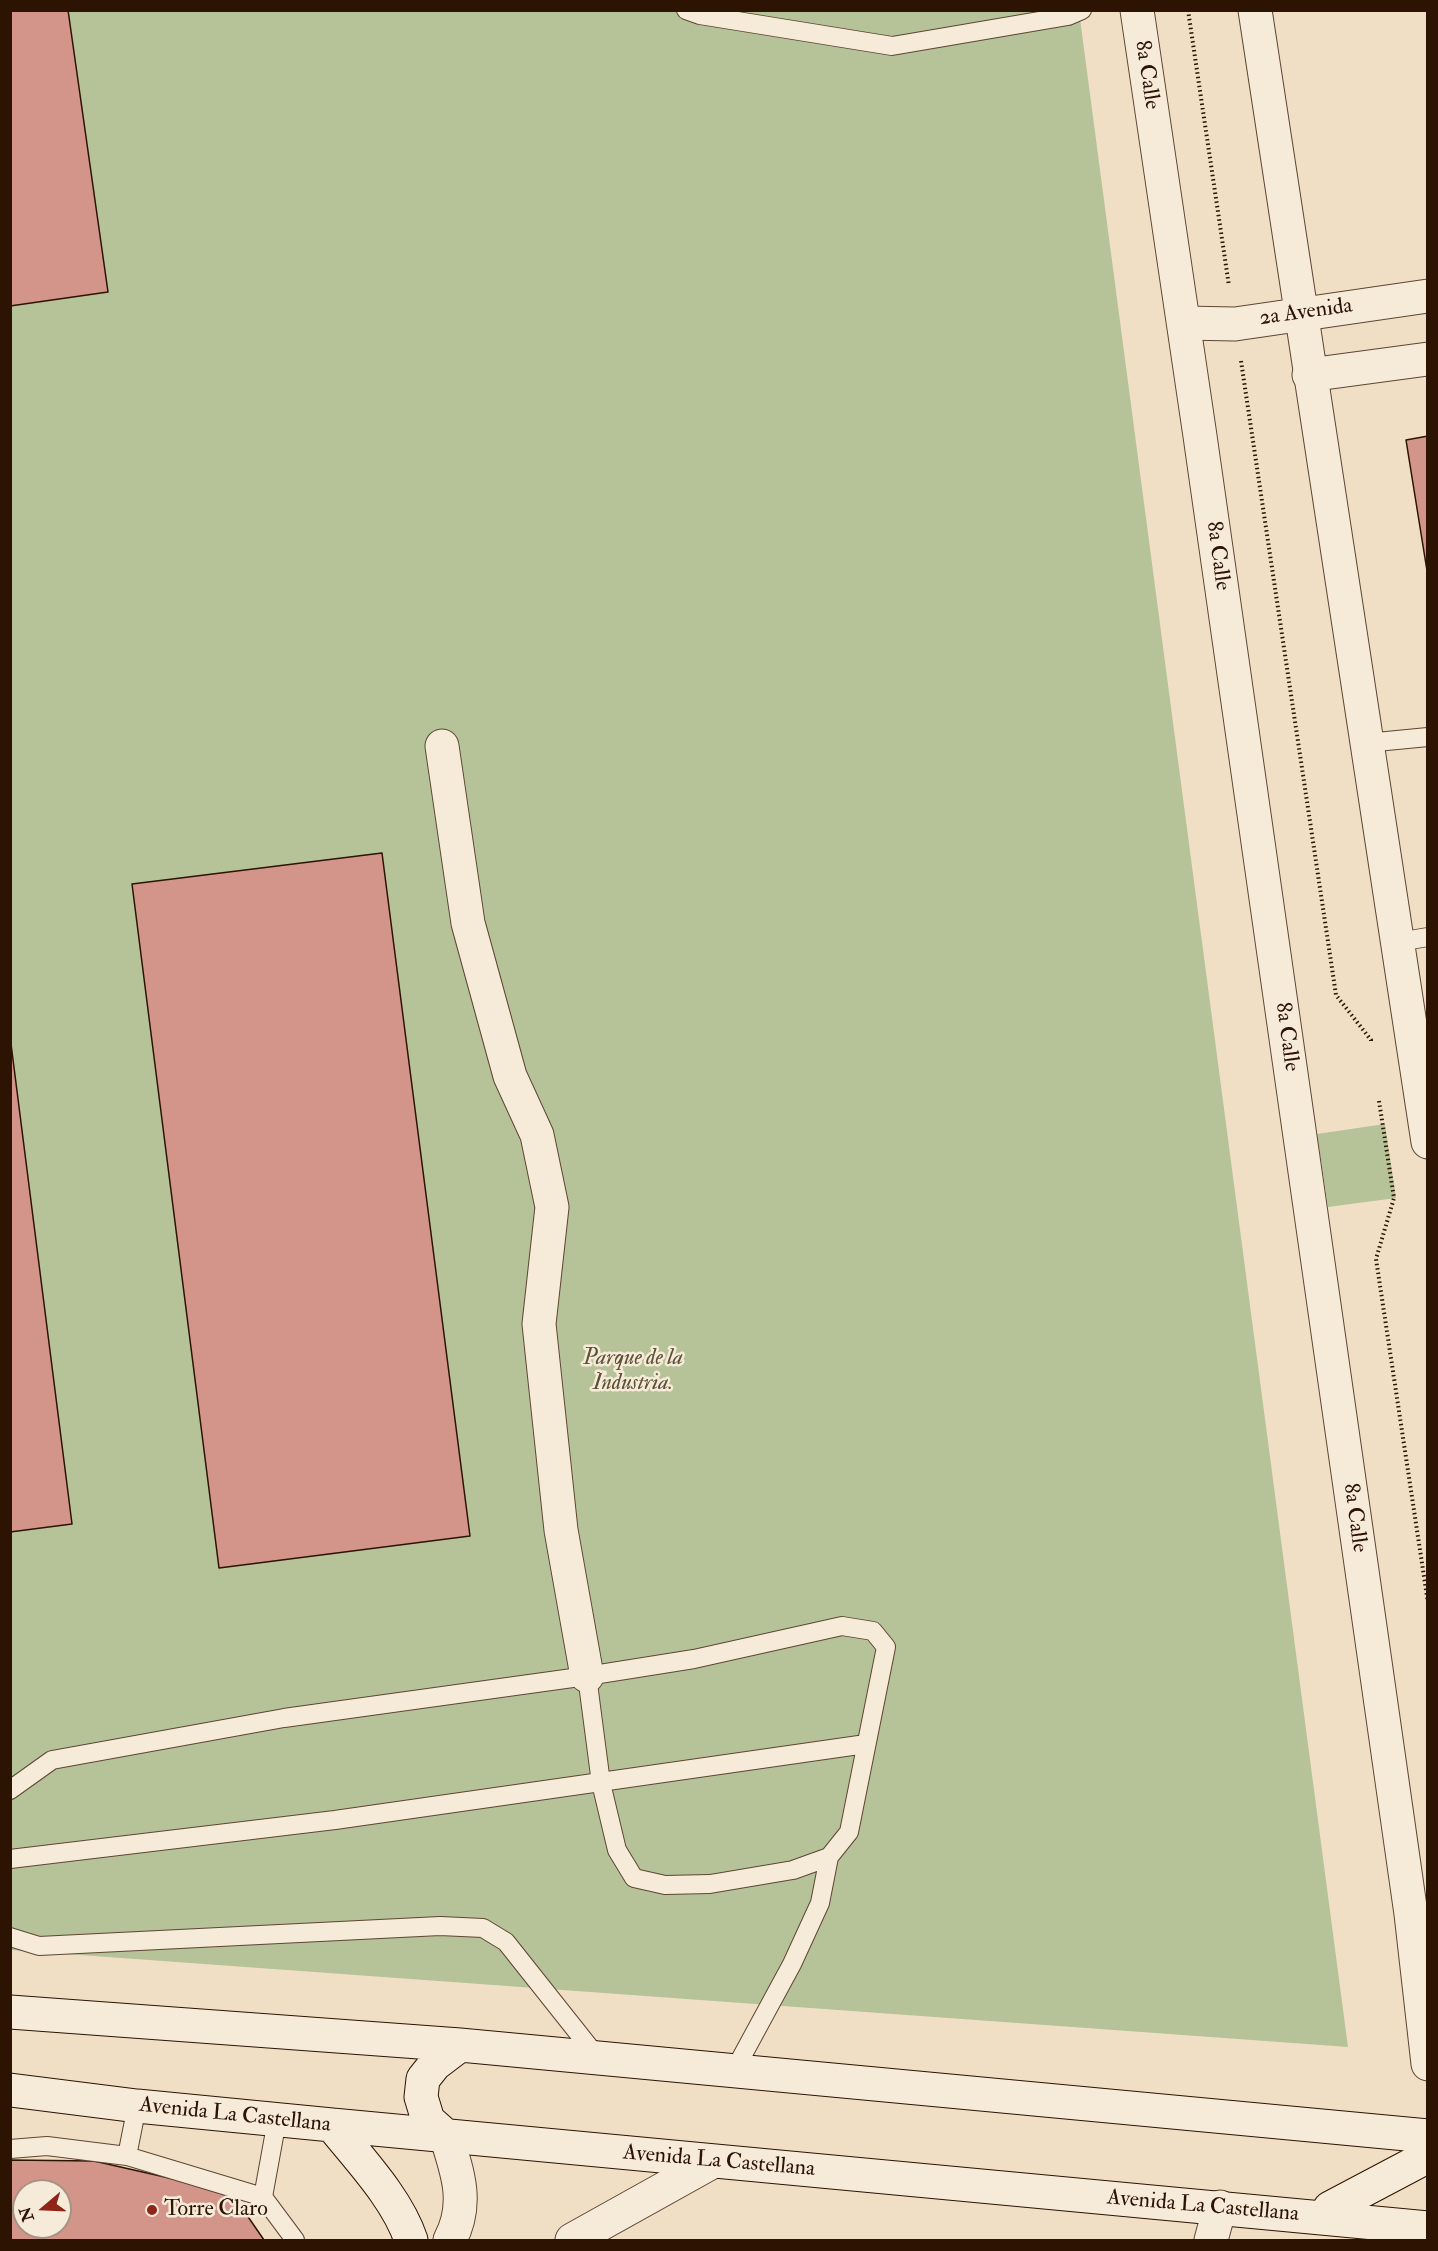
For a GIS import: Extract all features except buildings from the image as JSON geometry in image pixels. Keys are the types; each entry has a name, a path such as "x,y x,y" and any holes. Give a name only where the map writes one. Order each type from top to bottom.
{"street":[{"name":"8a Calle","path":"1137,10 1184,323 1406,1878 1428,2064"},
{"path":"1254,10 1366,743 1413,939 1428,1142"},
{"name":"2a Avenida","path":"1184,323 1235,324 1428,296"},
{"path":"1309,375 1428,359"},
{"path":"442,746 468,923 510,1076 537,1135 552,1207 539,1324 561,1530 586,1676"},
{"path":"10,2012 460,2045 1428,2136"},
{"path":"450,2241 458,2225 461,2198 457,2170 446,2136 428,2120 421,2097 423,2079 435,2064 460,2045"},
{"name":"Avenida La Castellana","path":"10,2090 332,2126 1428,2228"},
{"path":"332,2126 381,2186 408,2231 411,2241"},
{"path":"1330,2208 1419,2161 1428,2144"},
{"path":"572,2241 712,2162"},
{"path":"1211,2241 1220,2207"},
{"path":"1279,2214 1330,2208 1428,2208"}],"lane":[{"path":"686,10 700,15 892,46 1068,16 1082,10"},
{"path":"1366,743 1428,737"},
{"path":"10,1790 52,1760 284,1718 694,1659 842,1626 873,1631 886,1647 849,1832 829,1857 820,1903 792,1964 734,2071"},
{"path":"586,1676 601,1783 617,1850 634,1878 665,1885 710,1884 793,1870 829,1857"},
{"path":"10,1859 335,1820 866,1744"},
{"path":"10,1937 39,1946 440,1926 483,1928 506,1942 598,2058"},
{"path":"127,2156 137,2106"},
{"path":"263,2197 278,2120"},
{"path":"10,2149 47,2146 127,2156 263,2197 295,2241"}],"path":[{"path":"1188,10 1336,995 1371,1040 1372,1050"},
{"path":"1378,1092 1394,1198 1376,1259 1428,1603"}],"green space":[{"name":"Parque de la Industria.","path":"10,11 1079,11 1348,2047 11,1950"},
{"path":"1385,1124 1396,1198 1328,1207 1317,1134"}],"place":[{"name":"Torre Claro","path":"152,2210"}]}
